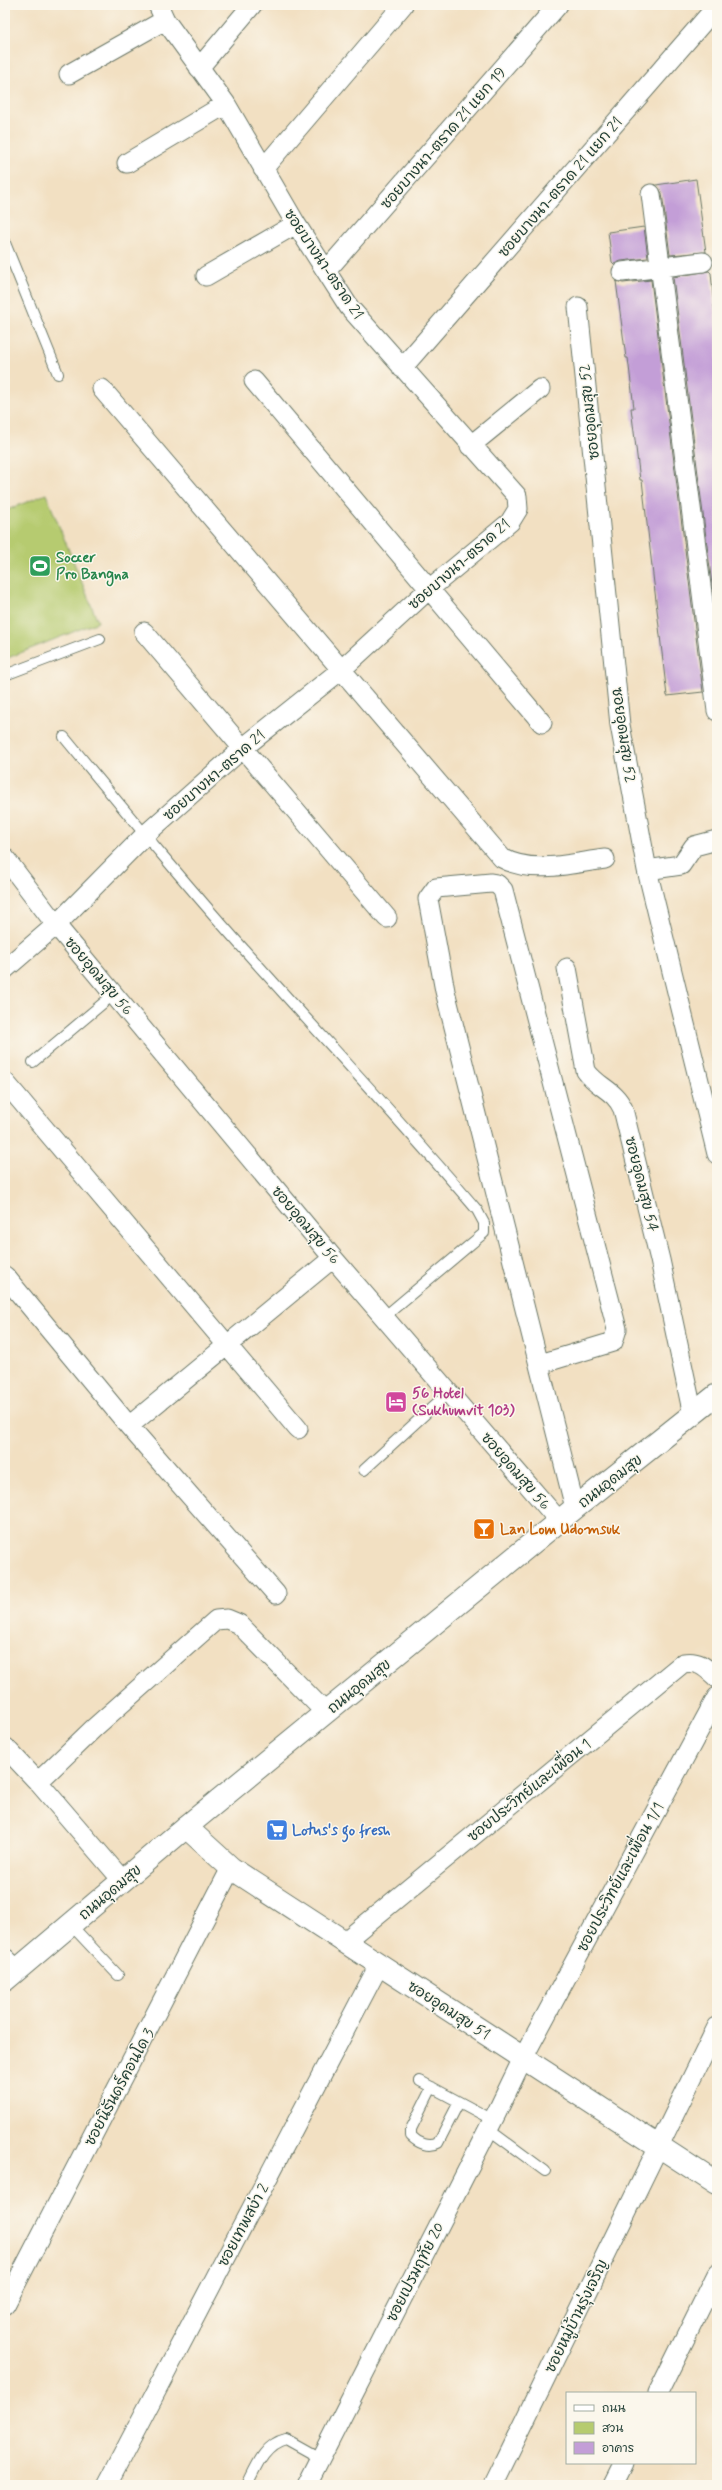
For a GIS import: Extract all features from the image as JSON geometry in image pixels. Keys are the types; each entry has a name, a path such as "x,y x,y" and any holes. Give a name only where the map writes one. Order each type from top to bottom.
{"main road":[{"name":"ถนนอุดมสุข","path":"9,1969 71,1925 186,1827 717,1395"},
{"name":"ซอยอุดมสุข 51","path":"186,1827 231,1868 717,2184"}],"street":[{"path":"199,68 252,5"},
{"path":"263,169 403,5"},
{"name":"ซอยบางนา-ตราด 21 แยก 19","path":"327,270 558,5"},
{"name":"ซอยบางนา-ตราด 21 แยก 21","path":"402,368 717,6"},
{"path":"69,74 162,12"},
{"name":"ซอยบางนา-ตราด 21","path":"5,969 56,925 145,835 243,748 341,670 428,590 510,522 518,509 517,496 470,446 349,307 327,270 296,224 226,104 199,68 162,12"},
{"path":"127,163 226,104"},
{"path":"651,194 717,711"},
{"path":"206,276 296,224"},
{"path":"622,272 703,262"},
{"name":"ซอยอุดมสุข 52","path":"578,307 620,725 647,870 717,1154"},
{"path":"254,381 428,590 542,723"},
{"path":"102,389 502,858 512,864 525,866 605,859"},
{"path":"470,446 540,389"},
{"path":"144,632 387,918"},
{"path":"647,870 681,865 694,846 717,840"},
{"name":"ซอยอุดมสุข 56","path":"5,858 56,925 333,1258 448,1393 568,1515"},
{"path":"540,1364 613,1342 617,1329 503,890 497,884 491,883 436,888 428,899 445,991 540,1364 568,1515"},
{"name":"ซอยอุดมสุข 54","path":"567,968 586,1071 593,1081 618,1098 623,1109 660,1260 693,1415"},
{"path":"5,1082 298,1429"},
{"path":"129,1426 226,1344 333,1258"},
{"path":"5,1276 129,1426 276,1594"},
{"path":"38,1782 94,1728 216,1620 228,1619 239,1624 326,1713"},
{"name":"ซอยประวิทย์และเพื่อน 1","path":"344,1942 684,1663 693,1661 702,1664 717,1678"},
{"name":"ซอยประวิทย์และเพื่อน 1/1","path":"523,2058 717,1697"},
{"path":"5,1747 38,1782 123,1881"},
{"name":"ซอยนิรันดร์คอนโด 3","path":"5,2305 231,1868"},
{"name":"ซอยเทพสง่า 2","path":"107,2485 379,1965"},
{"name":"ซอยหมู่บ้านรุ่งเจริญ","path":"493,2485 717,2027"},
{"name":"ซอยเปรมฤทัย 20","path":"307,2485 491,2125 523,2058"},
{"path":"658,2392 717,2274"},
{"path":"613,2485 624,2464"}],"lane":[{"path":"5,243 58,374"},
{"path":"5,675 100,639"},
{"path":"64,737 145,835 266,974 410,1130 477,1210 484,1224 484,1233 384,1317"},
{"path":"33,1062 114,994"},
{"path":"364,1470 448,1393"},
{"path":"71,1925 118,1975"},
{"path":"420,2081 459,2102 491,2125 545,2172"},
{"path":"432,2087 411,2129 411,2136 415,2140 427,2145 438,2143 459,2102"},
{"path":"247,2485 264,2453 279,2440 286,2439 320,2458"}],"green space":[{"name":"Soccer Pro Bangna","path":"46,494 98,622 5,659 5,511"}],"building":[{"path":"696,179 706,252 670,255 662,193 656,185"},
{"path":"644,227 648,258 621,261 614,264 612,262 608,232"},
{"path":"709,271 711,273 717,335 717,624 673,277"},
{"path":"651,280 703,692 667,696 642,480 640,480 631,408 634,408 628,358 626,358 616,281 623,283"}],"place":[{"name":"Soccer Pro Bangna","path":"40,566"},
{"name":"56 Hotel (Sukhumvit 103)","path":"396,1402"},
{"name":"Lan Lom Udomsuk","path":"484,1529"},
{"name":"Lotus's go fresh","path":"277,1830"}]}
